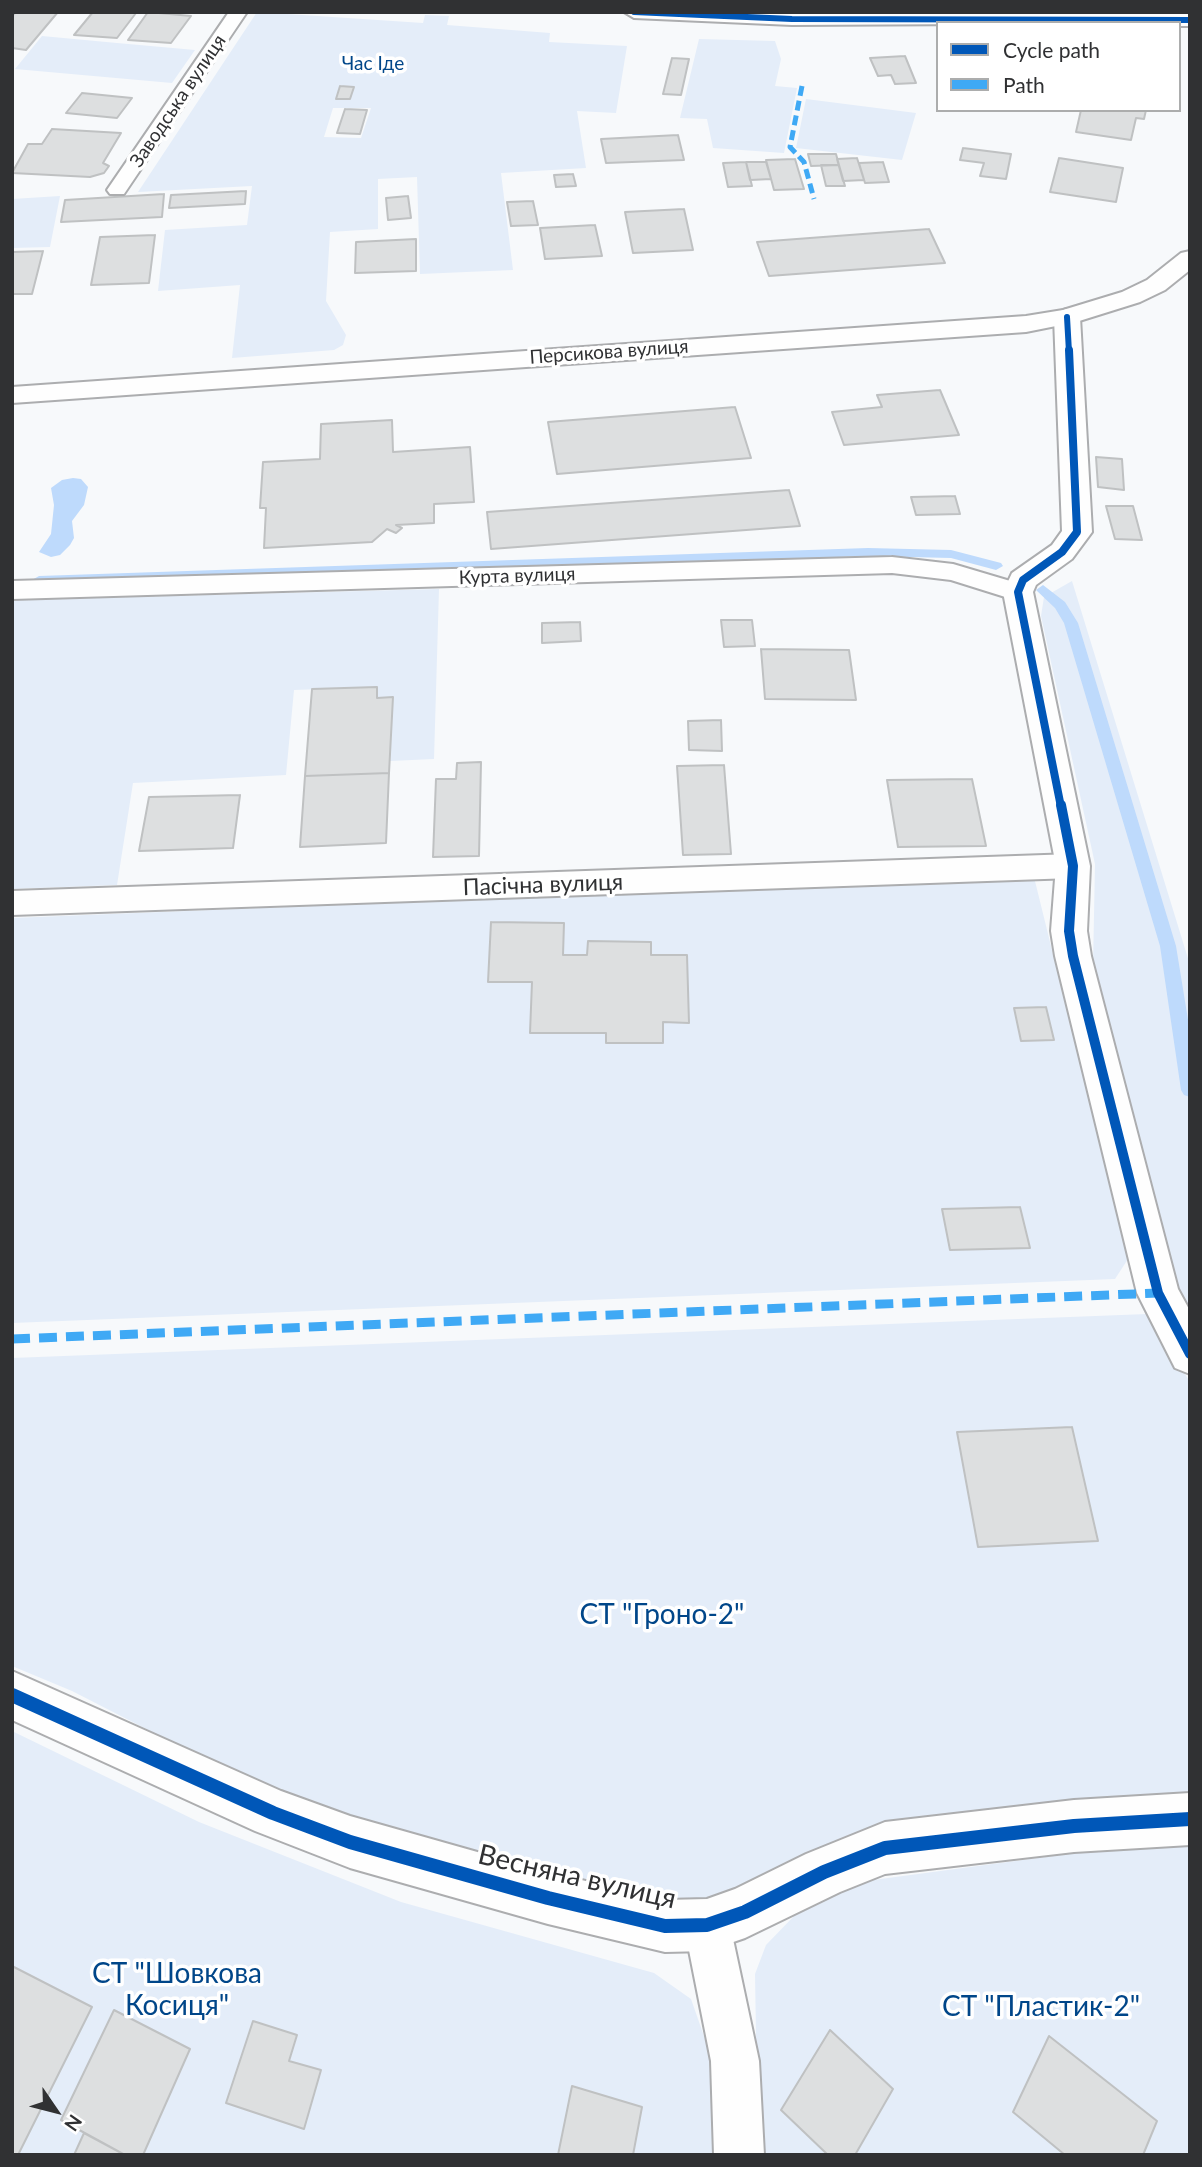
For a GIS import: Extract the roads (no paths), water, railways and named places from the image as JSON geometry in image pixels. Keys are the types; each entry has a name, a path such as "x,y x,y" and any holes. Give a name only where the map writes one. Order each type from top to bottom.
{"street":[{"path":"634,12 1190,20"},
{"name":"Персикова вулиця","path":"12,395 1013,325 1099,309 1156,285 1190,258"},
{"path":"1067,317 1077,532 1062,552 1023,580 1018,592 1073,866 1069,931 1073,956 1158,1293 1190,1354"},
{"name":"Весняна вулиця","path":"12,1695 273,1813 351,1842 606,1913 665,1926 707,1925 745,1912 824,1872 884,1848 1074,1826 1190,1819"}],"lane":[{"name":"Заводська вулиця","path":"117,190 238,12"},
{"name":"Курта вулиця","path":"12,590 892,565 953,572 1018,592"},
{"name":"Пасічна вулиця","path":"12,903 1073,866"},
{"path":"707,1925 735,2061 739,2155"}],"water":[{"path":"81,479 88,487 84,505 72,521 74,538 70,545 60,555 51,557 39,552 51,534 54,505 51,488 62,480"}],"waterway":[{"path":"39,580 868,552 951,554 996,566"},
{"path":"1043,590 1060,605 1071,623 1168,946 1190,1090"}],"park label":[{"name":"Час Іде","path":"373,64"},
{"name":"СТ \"Гроно-2\"","path":"662,1615"},
{"name":"СТ \"Шовкова Косиця\"","path":"177,1990"},
{"name":"СТ \"Пластик-2\"","path":"1041,2007"}]}
